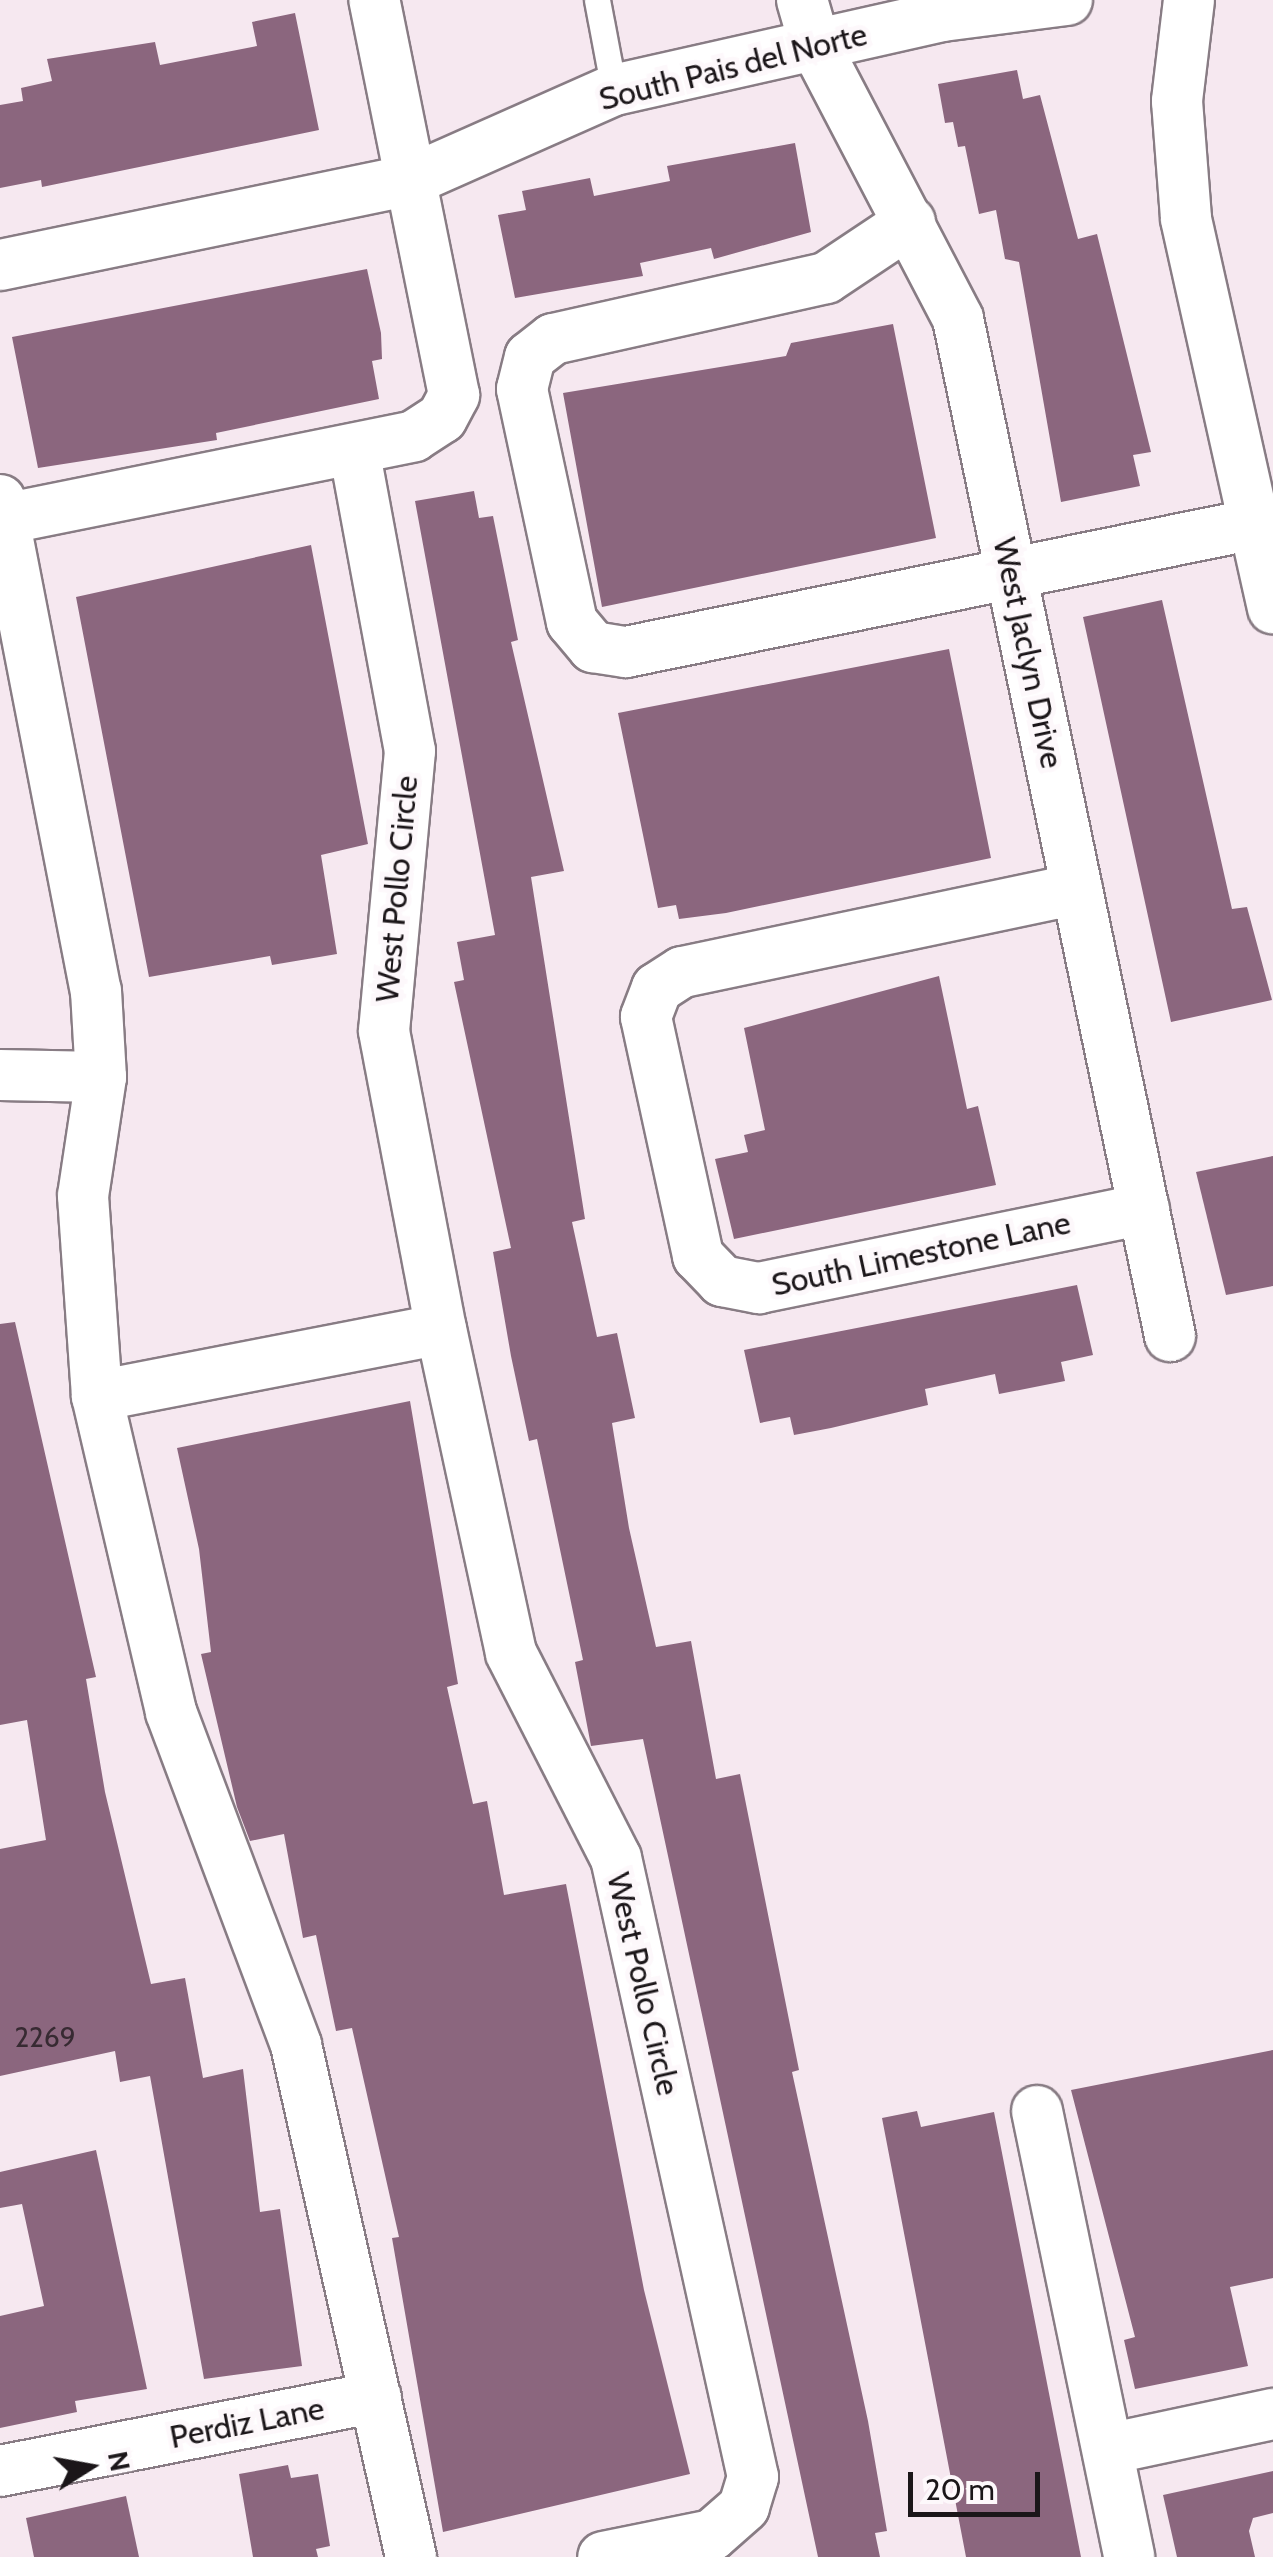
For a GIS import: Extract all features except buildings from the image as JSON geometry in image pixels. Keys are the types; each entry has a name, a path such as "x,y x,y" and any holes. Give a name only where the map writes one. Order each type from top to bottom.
{"street":[{"path":"374,0 454,395 442,418 414,436 354,449 2,510 96,992 100,1078 83,1196 97,1396 171,1712 296,2045 411,2557"},
{"name":"South Pais del Norte","path":"0,264 411,180 614,90 808,22 942,16 1068,0"},
{"path":"1189,0 1177,101 1186,219 1273,608"},
{"name":"West Jaclyn Drive","path":"808,22 958,319 1170,1336"},
{"path":"910,222 826,278 553,339 530,357 522,389 572,622 593,647 626,652 1254,524"},
{"name":"West Pollo Circle","path":"354,449 410,751 384,1032 441,1329 511,1653 616,1858 752,2477 744,2507 712,2535 603,2557"},
{"name":"South Limestone Lane","path":"1077,889 682,972 658,988 646,1017 698,1256 722,1282 759,1288 1144,1208"},
{"path":"0,1075 100,1078"},
{"path":"97,1396 441,1329"},
{"path":"1038,2111 1129,2557"},
{"name":"Perdiz Lane","path":"0,2471 376,2398"},
{"path":"1108,2448 1273,2414"}],"lane":[{"path":"596,0 614,90"}]}
